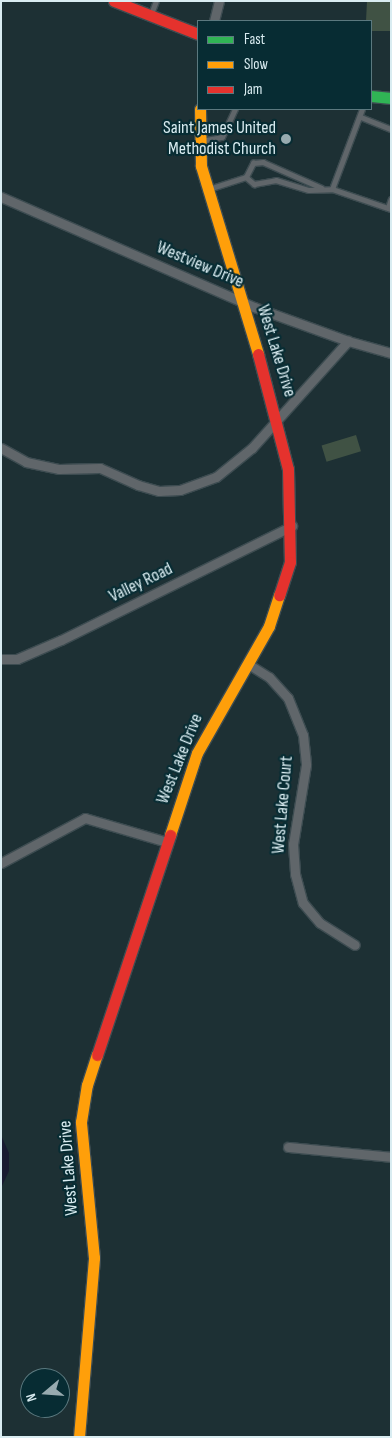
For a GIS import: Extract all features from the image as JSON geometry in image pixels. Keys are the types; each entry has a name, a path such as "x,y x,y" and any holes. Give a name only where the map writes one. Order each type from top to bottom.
{"main road":[{"path":"114,1 197,34"},
{"path":"372,96 391,98"},
{"name":"West Lake Drive","path":"80,1437 94,1258 81,1122 87,1085 198,753 220,707 248,664 281,596 290,562 292,526 288,469 278,420 207,190 200,141 200,110"}],"street":[{"path":"214,20 219,1"},
{"name":"Westview Drive","path":"1,197 254,307 348,341 391,353"},
{"path":"1,448 26,462 59,469 100,468 138,485 159,491 180,490 216,477 252,448 348,341"},
{"name":"Valley Road","path":"1,659 17,659 61,640 292,526"},
{"name":"West Lake Court","path":"248,664 269,678 288,698 303,735 306,766 293,844 295,874 303,903 320,923 355,945"},
{"path":"1,863 85,818 167,842"},
{"path":"288,1147 391,1157"}],"lane":[{"path":"150,16 156,1"},
{"path":"200,141 222,137 235,110"},
{"path":"332,189 361,117 362,110"},
{"path":"361,117 389,129"},
{"path":"207,190 246,177 253,163 263,162 322,188"},
{"path":"246,177 254,184 276,180 309,190 332,189 389,208 391,199"}],"green space":[{"path":"367,1 391,1 391,31 372,31 372,20 366,20"},
{"path":"356,435 361,451 327,462 322,446"}],"water":[{"path":"1,1135 9,1153 9,1171 1,1188"}],"traffic: fast":[{"path":"372,96 391,98"}],"traffic: slow":[{"path":"200,110 201,166 258,354"},
{"path":"170,835 197,753 269,626 279,595"},
{"path":"79,1437 94,1258 81,1122 87,1085 97,1055"}],"traffic: jam":[{"path":"114,1 197,34"},
{"path":"258,354 288,469 290,562 279,595"},
{"path":"97,1055 170,835"}],"place":[{"name":"Saint James United Methodist Church","path":"286,139"}]}
